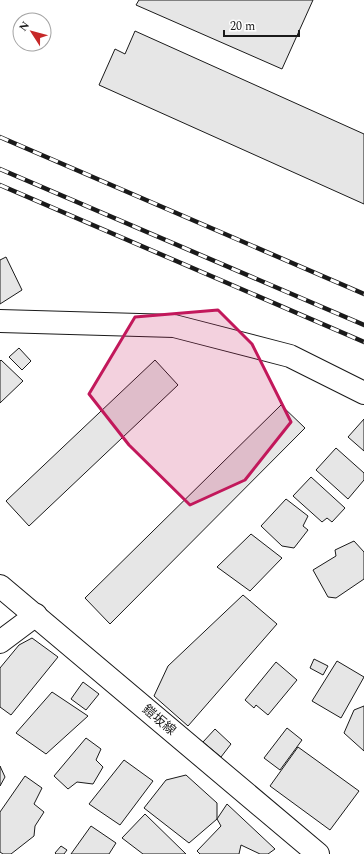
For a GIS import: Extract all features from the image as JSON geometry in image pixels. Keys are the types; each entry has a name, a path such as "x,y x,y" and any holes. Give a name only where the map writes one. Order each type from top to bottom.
{"street":[{"path":"0,321 174,326 290,356 364,393"},
{"name":"鎧坂線","path":"0,586 316,854"},
{"path":"0,642 36,615"}],"highlighted area":[{"path":"218,310 252,344 291,422 245,480 190,505 129,445 89,394 135,317"}],"building":[{"path":"139,0 313,0 282,69 136,5"},
{"path":"135,31 364,134 364,204 99,85 115,49 125,54"},
{"path":"6,257 22,290 0,304 0,260"},
{"path":"19,348 31,361 22,370 9,357"},
{"path":"1,360 23,381 0,403 0,361"},
{"path":"155,360 178,385 29,526 6,501"},
{"path":"281,405 305,428 110,624 85,598"},
{"path":"364,419 364,451 348,437"},
{"path":"336,448 364,473 364,480 348,499 316,470"},
{"path":"311,477 345,508 332,522 327,518 322,522 293,496"},
{"path":"286,499 308,516 303,526 308,530 294,548 282,546 261,526"},
{"path":"251,534 282,558 250,591 217,567"},
{"path":"354,541 364,552 364,579 336,598 328,597 313,570 336,556 335,550"},
{"path":"243,595 277,624 188,726 154,696 168,666"},
{"path":"32,638 58,657 11,715 0,707 0,668 19,645"},
{"path":"314,659 328,666 323,675 310,668"},
{"path":"337,661 364,677 341,718 312,701"},
{"path":"276,662 297,680 268,715 256,705 254,708 245,700"},
{"path":"83,682 99,694 86,710 71,699"},
{"path":"52,692 88,716 46,754 16,733"},
{"path":"364,706 364,751 344,733 354,710"},
{"path":"287,728 302,740 280,770 264,758"},
{"path":"215,729 231,744 221,757 203,742"},
{"path":"86,738 101,749 96,760 103,767 93,784 77,782 68,789 54,776"},
{"path":"298,747 359,791 330,830 270,786"},
{"path":"124,760 153,781 120,825 89,804"},
{"path":"0,766 5,777 0,786"},
{"path":"186,775 217,803 217,819 189,843 144,808 166,780"},
{"path":"25,776 42,788 34,804 44,812 35,826 34,836 11,854 3,854 0,852 0,812"},
{"path":"227,804 275,849 268,854 260,854 241,845 239,854 200,854 197,851 221,826 217,819"},
{"path":"145,814 186,854 143,854 122,838"},
{"path":"91,826 116,843 109,854 71,854"},
{"path":"61,846 67,850 64,854 56,854 55,853"}],"railway":[{"path":"0,137 364,294"},
{"path":"0,169 364,325"},
{"path":"0,185 364,342"}]}
